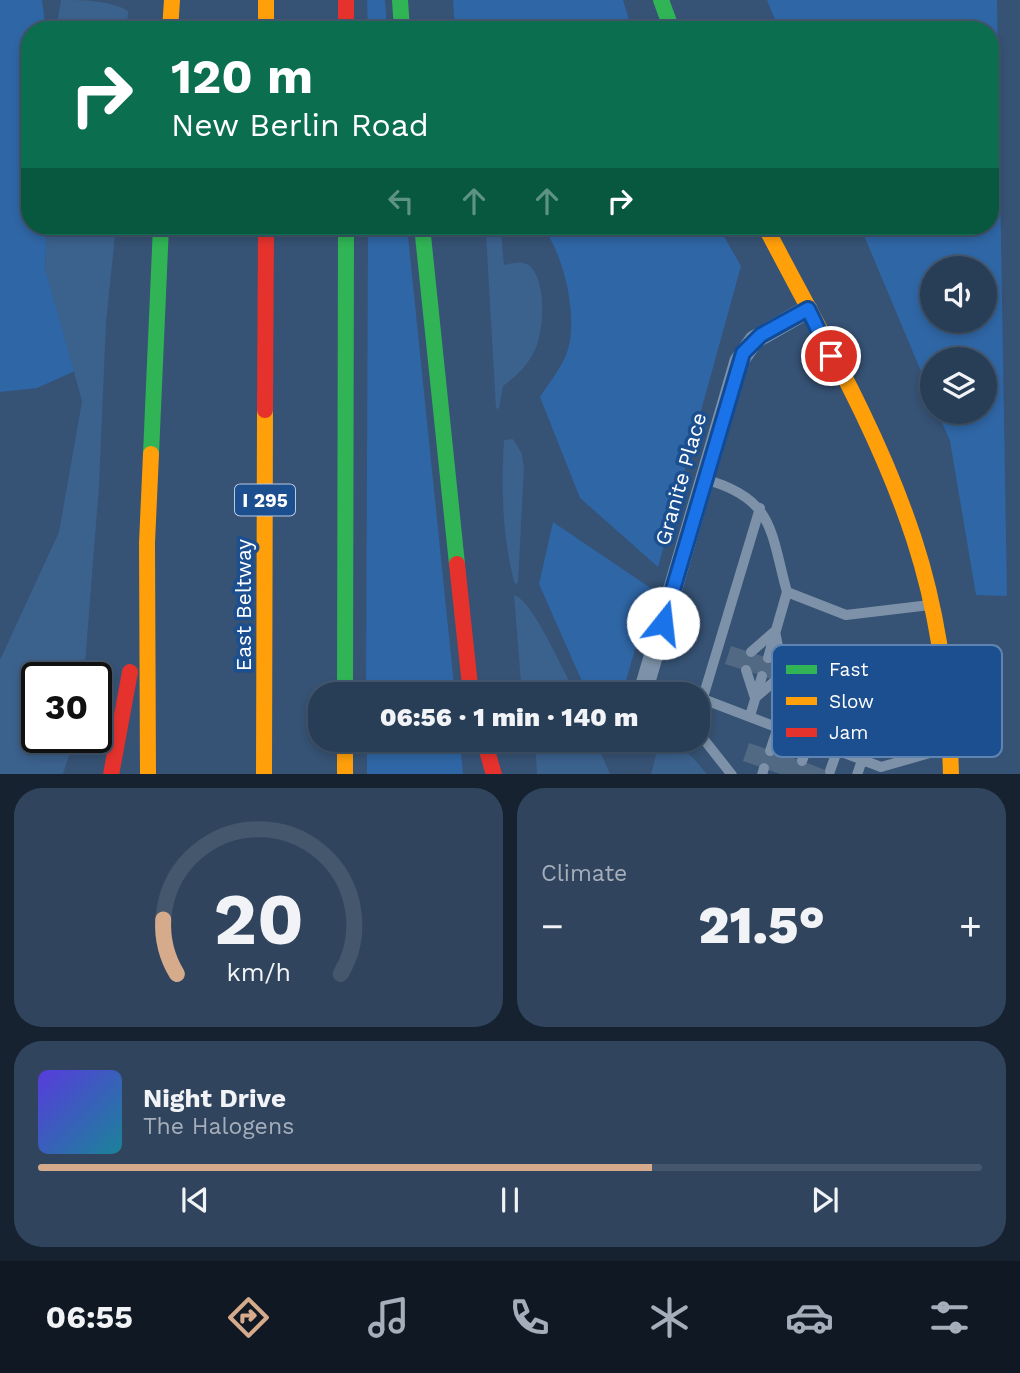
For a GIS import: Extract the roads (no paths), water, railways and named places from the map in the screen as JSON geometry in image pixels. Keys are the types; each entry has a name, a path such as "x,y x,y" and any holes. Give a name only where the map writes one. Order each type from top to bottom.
{"main road":[{"path":"171,21 172,0"},
{"path":"266,0 266,21"},
{"path":"346,0 346,21"},
{"path":"400,0 401,21"},
{"path":"661,0 669,21"},
{"path":"148,774 147,543 161,235"},
{"name":"East Beltway","path":"264,774 266,235"},
{"path":"345,682 346,235"},
{"path":"423,235 470,682"},
{"path":"770,235 894,484 914,540 932,605 939,645"},
{"path":"111,774 135,641 147,543"},
{"path":"345,752 345,774"},
{"path":"476,752 478,774"},
{"path":"487,752 494,774"}],"street":[{"name":"Granite Place","path":"646,682 743,353 761,335 808,309"}],"lane":[{"path":"705,480 737,490 760,509 768,523 787,592 768,658"},
{"path":"708,682 760,509"},
{"path":"787,592 846,615 932,605"},
{"path":"751,652 775,631"},
{"path":"775,631 778,645"},
{"path":"746,670 755,698"},
{"path":"750,716 762,676"},
{"path":"755,698 772,683"},
{"path":"710,702 772,725"},
{"path":"710,747 731,774"},
{"path":"802,761 803,757"},
{"path":"830,771 835,757"},
{"path":"854,757 881,771 921,757"},
{"path":"857,774 862,760"}]}
